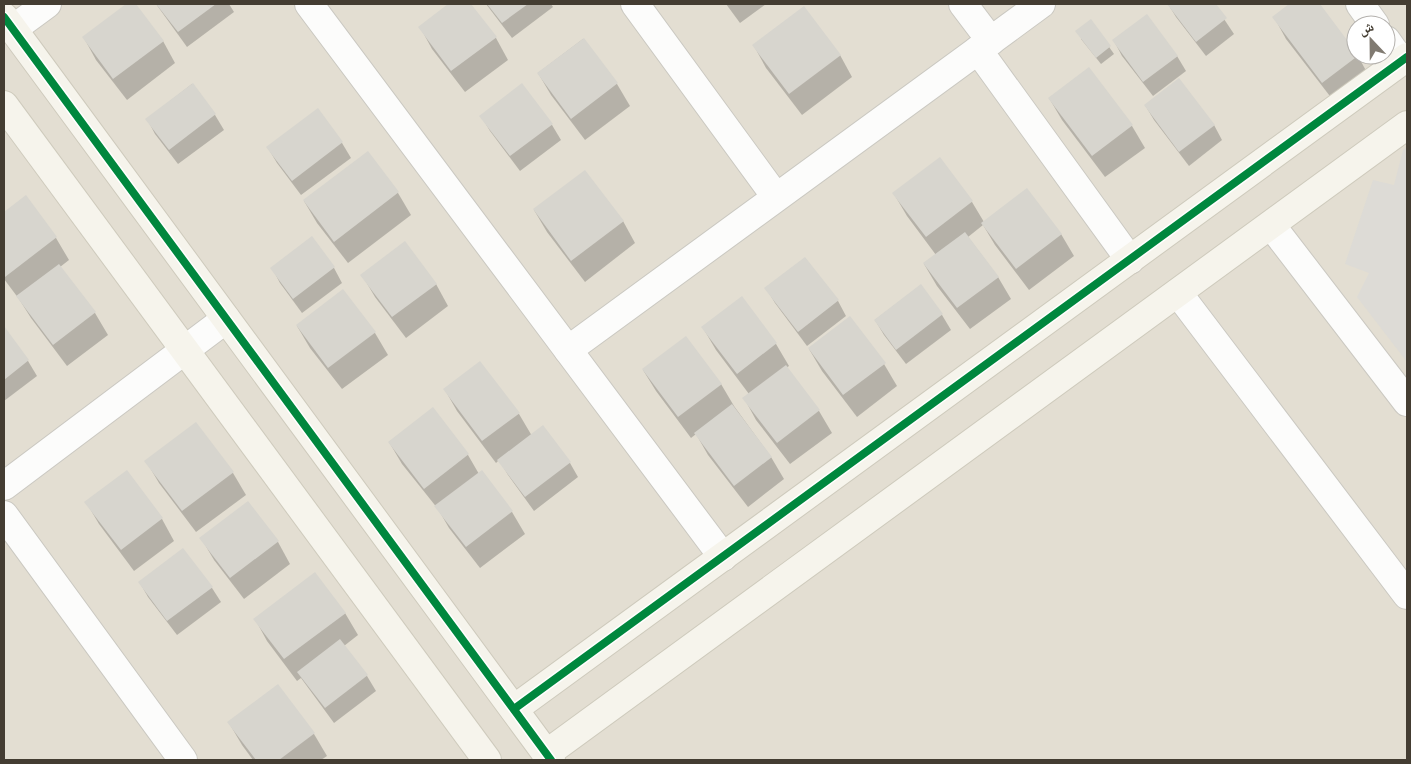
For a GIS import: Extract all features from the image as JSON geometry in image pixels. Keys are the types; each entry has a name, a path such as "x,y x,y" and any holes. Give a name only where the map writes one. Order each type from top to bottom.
{"street":[{"path":"47,4 8,23 549,757 1407,125"},
{"path":"309,4 722,557"},
{"path":"635,4 776,197"},
{"path":"963,4 984,45 1130,260"},
{"path":"568,350 1041,4"},
{"path":"1360,4 1368,15"},
{"path":"514,709 1130,260 1398,53"},
{"path":"4,107 487,760"},
{"path":"1270,226 1407,402"},
{"path":"1178,293 1407,595"},
{"path":"4,486 226,319"},
{"path":"4,515 183,760"}],"shaded area":[{"path":"4,4 1407,4 1407,760 4,760"},
{"path":"1407,147 1407,362 1357,297 1369,273 1345,264 1373,180 1394,185 1403,150"}],"building":[{"path":"126,4 136,4 164,41 113,79 82,37"},
{"path":"156,4 216,4 178,32"},
{"path":"448,4 471,4 497,37 451,71 418,27"},
{"path":"487,4 528,4 502,23"},
{"path":"1167,4 1216,4 1227,18 1196,42"},
{"path":"1289,4 1320,4 1346,39 1346,65 1322,83 1272,17"},
{"path":"804,6 841,55 789,94 752,45"},
{"path":"1147,14 1178,56 1143,82 1112,40"},
{"path":"1091,19 1111,46 1096,58 1075,31"},
{"path":"584,38 618,83 571,119 537,73"},
{"path":"1089,67 1133,125 1092,156 1048,98"},
{"path":"1179,78 1215,125 1179,152 1144,105"},
{"path":"193,83 216,114 169,150 145,119"},
{"path":"522,83 553,124 510,156 479,116"},
{"path":"318,108 343,142 292,181 266,147"},
{"path":"368,151 399,192 334,242 303,200"},
{"path":"940,157 973,201 926,237 892,193"},
{"path":"585,170 624,221 571,261 533,209"},
{"path":"1027,188 1062,234 1016,269 981,223"},
{"path":"26,195 57,237 5,277 4,212"},
{"path":"965,232 999,277 957,308 923,263"},
{"path":"312,236 335,267 293,299 270,268"},
{"path":"405,241 437,284 392,317 360,275"},
{"path":"805,257 839,300 798,332 764,288"},
{"path":"59,264 96,312 53,345 16,296"},
{"path":"921,284 943,314 896,350 874,320"},
{"path":"343,289 376,332 328,368 296,325"},
{"path":"742,296 777,343 737,374 701,327"},
{"path":"850,316 886,363 843,395 808,348"},
{"path":"4,326 29,360 4,380"},
{"path":"686,336 722,384 678,417 642,369"},
{"path":"480,361 520,413 482,441 443,389"},
{"path":"786,365 820,410 777,443 742,398"},
{"path":"732,404 772,457 734,486 694,433"},
{"path":"433,407 469,454 424,489 388,442"},
{"path":"196,422 234,472 182,511 144,461"},
{"path":"543,425 571,462 525,497 497,460"},
{"path":"127,470 163,518 121,550 84,502"},
{"path":"482,470 513,511 466,547 434,506"},
{"path":"248,501 279,541 230,578 199,538"},
{"path":"183,548 213,587 167,621 138,582"},
{"path":"315,572 346,613 284,659 253,619"},
{"path":"340,639 368,675 325,708 297,672"},
{"path":"278,684 315,733 279,760 256,760 227,722"}],"cycle path":[{"path":"4,17 551,760"},
{"path":"514,709 1407,57"}]}
